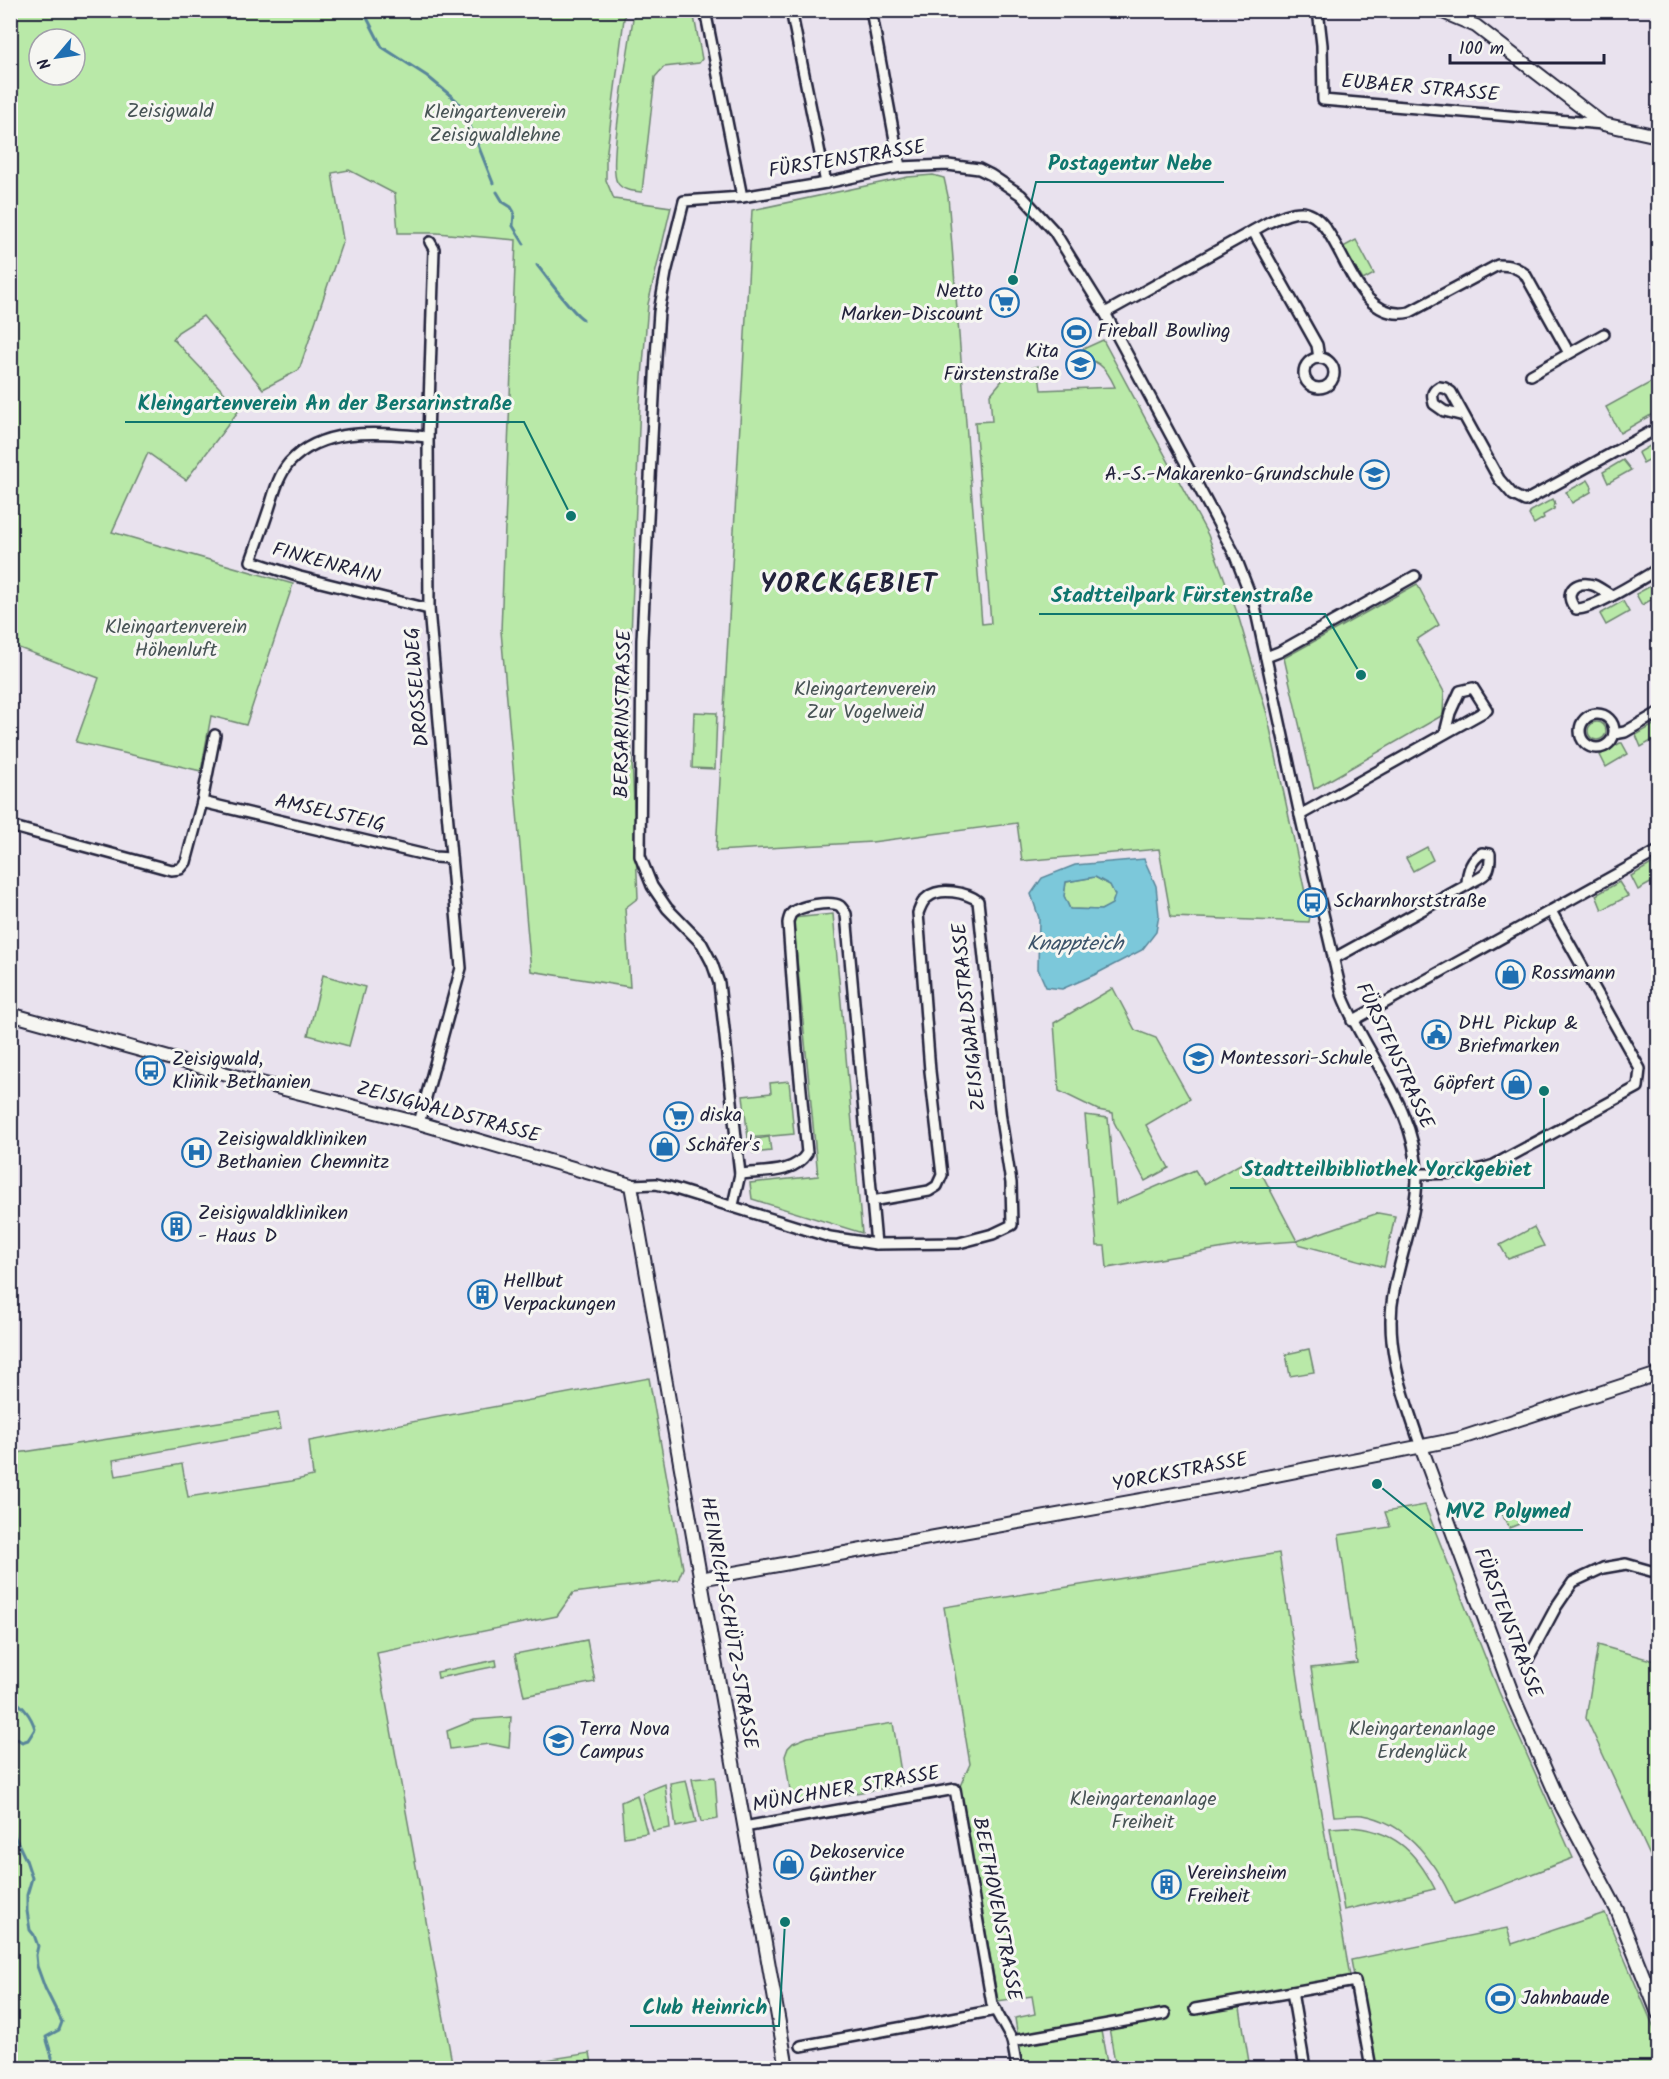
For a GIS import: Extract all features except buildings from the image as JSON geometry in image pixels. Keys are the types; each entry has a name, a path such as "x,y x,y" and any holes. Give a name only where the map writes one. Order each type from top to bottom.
{"street":[{"path":"705,10 742,197"},
{"path":"791,10 826,183"},
{"path":"871,10 900,167"},
{"name":"EUBAER STRASSE","path":"1318,10 1322,45 1323,100 1603,124 1659,136"},
{"name":"EUBAER STRASSE","path":"1438,10 1476,26 1603,124"},
{"name":"FÜRSTENSTRASSE","path":"684,201 742,197 826,183 900,167 948,165 979,169 1021,195 1054,231 1105,313 1234,553 1255,607 1342,995 1352,1021 1400,1107 1413,1144 1417,1174 1413,1212 1394,1291 1390,1324 1393,1354 1403,1393 1434,1487 1515,1701 1559,1801 1617,1910 1659,2013"},
{"name":"BERSARINSTRASSE","path":"684,201 658,312 642,640 640,856 652,886 668,908 702,944 719,983 731,1075 740,1174 733,1205"},
{"path":"1105,313 1253,231 1288,214 1303,212 1320,222 1363,293 1384,312 1398,314 1410,312 1492,268 1509,265 1525,274 1569,353"},
{"path":"1253,231 1317,345 1319,358"},
{"name":"DROSSELWEG","path":"419,1123 461,968 429,609 428,437 434,249 430,242"},
{"path":"1531,375 1604,334"},
{"path":"1464,416 1499,479 1513,495 1525,501 1659,428"},
{"name":"FINKENRAIN","path":"428,437 374,432 321,440 308,447 289,464 276,485 250,561 300,577 429,609"},
{"path":"1610,595 1659,569"},
{"path":"1266,657 1280,652 1415,576"},
{"path":"1300,815 1487,710 1473,688 1460,691 1455,699 1445,733"},
{"path":"1614,734 1625,732 1659,713"},
{"path":"10,826 171,870 180,869 186,862 202,802 215,735"},
{"name":"AMSELSTEIG","path":"202,802 434,857 451,858"},
{"path":"1352,1021 1659,851"},
{"path":"1333,959 1467,885"},
{"name":"ZEISIGWALDSTRASSE","path":"10,1014 244,1079 419,1123 631,1185 656,1184 733,1205 830,1237 876,1244 959,1244 993,1234 1012,1225 1011,1183 1001,1119 978,901 969,894 958,892 930,894 922,902 918,913 930,1071 942,1176 937,1186 929,1191 872,1201"},
{"path":"740,1174 791,1168 803,1161 807,1154 788,923 790,914 797,910 807,906 833,903 842,907 846,914 876,1244"},
{"path":"1417,1174 1461,1173 1494,1165 1638,1087 1640,1069 1551,911"},
{"name":"HEINRICH-SCHÜTZ-STRASSE","path":"631,1185 787,2068"},
{"name":"YORCKSTRASSE","path":"700,1579 1236,1483 1421,1447 1458,1439 1659,1374"},
{"path":"1527,1662 1556,1607 1573,1582 1602,1568 1626,1564 1659,1573"},
{"name":"MÜNCHNER STRASSE","path":"744,1827 955,1789"},
{"name":"BEETHOVENSTRASSE","path":"955,1789 992,2004 1012,2041 1017,2068"},
{"path":"1195,2009 1354,1981 1371,2068"},
{"path":"1292,1992 1305,2068"},
{"path":"801,2046 996,2010"},
{"path":"1012,2041 1165,2014"}],"green space":[{"path":"10,11 625,11 606,158 606,180 614,199 671,207 648,304 640,401 629,689 638,898 625,908 630,987 531,971 501,631 516,240 437,233 398,233 395,194 349,170 332,173 343,240 299,370 263,389 203,316 178,332 173,339 240,409 186,480 148,453 112,532 293,584 246,725 211,716 201,771 76,742 99,678 11,645"},
{"path":"634,11 693,11 702,59 699,63 664,67 655,77 642,192 622,187 617,182 615,171 617,127"},
{"name":"Kleingartenverein Zur Vogelweid","path":"933,175 944,178 948,196 982,624 991,623 975,422 992,421 990,395 1005,377 1038,366 1041,390 1115,387 1108,373 1099,364 1072,354 1103,340 1208,535 1238,615 1267,714 1310,916 1309,922 1171,917 1159,849 1022,861 1017,823 872,842 716,851 752,210 908,177"},
{"path":"1356,240 1374,274 1363,280 1343,247"},
{"path":"1657,379 1658,411 1620,433 1606,407"},
{"path":"1658,441 1658,455 1643,463 1638,453"},
{"path":"1623,460 1631,470 1608,483 1603,472"},
{"path":"1588,480 1592,487 1591,492 1572,503 1566,492"},
{"path":"1553,499 1554,509 1534,524 1529,515 1531,511"},
{"path":"1658,582 1658,596 1642,605 1636,594"},
{"path":"1417,584 1439,625 1416,640 1444,692 1443,715 1314,789 1284,658"},
{"path":"1623,601 1629,612 1606,625 1600,614"},
{"path":"694,712 717,713 715,769 692,768"},
{"path":"1593,722 1601,722 1606,727 1604,738 1593,740 1588,735 1588,727"},
{"path":"1658,724 1658,737 1641,747 1636,735"},
{"path":"1620,743 1628,754 1606,767 1600,755"},
{"path":"1427,847 1433,860 1413,871 1406,858"},
{"path":"1653,863 1658,868 1658,879 1638,890 1631,876"},
{"path":"1095,877 1110,885 1115,895 1112,905 1101,910 1070,909 1064,896 1066,882"},
{"path":"1619,882 1628,896 1602,910 1596,895"},
{"path":"833,914 862,1233 752,1199 750,1183 818,1176 793,918"},
{"path":"323,975 365,987 349,1046 308,1035"},
{"path":"1113,988 1135,1030 1156,1038 1190,1099 1146,1125 1169,1168 1145,1181 1114,1122 1113,1113 1098,1110 1059,1091 1054,1023"},
{"path":"789,1081 794,1134 748,1138 743,1096 771,1093 770,1083"},
{"path":"1085,1115 1108,1118 1116,1204 1195,1170 1204,1184 1253,1157 1297,1241 1242,1245 1107,1268 1105,1246 1097,1246"},
{"path":"769,1137 771,1151 753,1153 751,1140"},
{"path":"1378,1213 1395,1216 1384,1267 1298,1244 1297,1241"},
{"path":"1534,1227 1544,1246 1508,1259 1500,1245"},
{"path":"1309,1349 1314,1372 1290,1376 1286,1354"},
{"path":"649,1378 683,1568 678,1580 573,1593 557,1616 377,1653 453,2068 11,2068 11,1454 278,1413 281,1429 113,1460 116,1476 182,1464 188,1497 313,1476 309,1441"},
{"path":"1510,1503 1519,1524 1509,1528 1499,1508"},
{"name":"Kleingartenanlage Erdenglück","path":"1425,1505 1499,1692 1573,1858 1454,1904 1430,1861 1408,1836 1379,1820 1363,1815 1334,1816 1311,1668 1357,1663 1339,1535 1390,1527 1385,1512"},
{"name":"Kleingartenanlage Freiheit","path":"1279,1553 1303,1711 1351,1982 1239,2002 1250,2068 1116,2068 1108,2022 1018,2038 1015,2018 1035,2014 1032,1996 998,2001 960,1786 970,1764 944,1607"},
{"path":"587,1640 595,1682 524,1696 515,1654"},
{"path":"1598,1645 1658,1662 1658,1873 1586,1718"},
{"path":"496,1660 497,1666 438,1678 437,1672"},
{"path":"511,1717 509,1748 489,1744 450,1749 447,1731 474,1720"},
{"path":"893,1723 903,1785 792,1804 785,1756 793,1743 808,1737"},
{"path":"715,1777 718,1819 701,1822 692,1779"},
{"path":"686,1780 696,1823 676,1827 670,1783"},
{"path":"665,1784 670,1828 653,1831 642,1793"},
{"path":"637,1795 647,1833 624,1837 621,1802"},
{"path":"1347,1827 1377,1832 1401,1844 1419,1863 1435,1889 1344,1910 1330,1828"},
{"name":"Jahnbaude","path":"1605,1913 1658,2037 1658,2068 1371,2068 1351,1960 1507,1928 1512,1944"},
{"path":"1101,2031 1108,2068 1022,2068 1018,2046"},
{"path":"590,2053 593,2068 495,2068"}],"water":[{"name":"Knappteich","path":"1144,859 1156,886 1159,915 1156,932 1142,950 1094,975 1062,989 1046,987 1038,969 1039,918 1031,894 1042,878 1075,865","holes":["1095,877 1110,885 1115,895 1112,904 1101,910 1070,909 1064,896 1066,882"]}],"waterway":[{"path":"363,10 382,47 427,76 456,100 471,129"},
{"path":"476,140 493,183"},
{"path":"497,192 503,202 514,212 513,226 524,244"},
{"path":"537,265 566,303 583,319"},
{"path":"10,1697 26,1711 35,1729 28,1740 22,1742 14,1737 10,1738"},
{"path":"10,1810 15,1837 32,1878 27,1895 27,1911 30,1930 38,1946 37,1966 62,2022 59,2030 46,2037 52,2057 51,2068"}],"place":[{"name":"Postagentur Nebe","path":"1013,280"},
{"name":"Netto Marken-Discount","path":"1004,303"},
{"name":"Fireball Bowling","path":"1076,332"},
{"name":"Kita Fürstenstraße","path":"1080,364"},
{"name":"A.-S.-Makarenko-Grundschule","path":"1375,475"},
{"name":"Kleingartenverein An der Bersarinstraße","path":"571,516"},
{"name":"Stadtteilpark Fürstenstraße","path":"1361,675"},
{"name":"Scharnhorststraße","path":"1313,902"},
{"name":"Rossmann","path":"1510,974"},
{"name":"DHL Pickup & Briefmarken","path":"1437,1035"},
{"name":"Montessori-Schule","path":"1199,1059"},
{"name":"Zeisigwald, Klinik Bethanien","path":"151,1071"},
{"name":"Göpfert","path":"1516,1084"},
{"name":"Stadtteilbibliothek Yorckgebiet","path":"1544,1091"},
{"name":"diska","path":"679,1116"},
{"name":"Schäfer's","path":"665,1146"},
{"name":"Zeisigwaldkliniken Bethanien Chemnitz","path":"196,1152"},
{"name":"Zeisigwaldkliniken - Haus D","path":"177,1226"},
{"name":"Hellbut Verpackungen","path":"482,1294"},
{"name":"MVZ Polymed","path":"1377,1484"},
{"name":"Terra Nova Campus","path":"558,1741"},
{"name":"Dekoservice Günther","path":"788,1865"},
{"name":"Vereinsheim Freiheit","path":"1166,1885"},
{"name":"Club Heinrich","path":"785,1922"},
{"name":"Jahnbaude","path":"1500,1999"}],"district":[{"name":"YORCKGEBIET","path":"849,585"}],"park label":[{"name":"Zeisigwald","path":"170,112"},
{"name":"Kleingartenverein Zeisigwaldlehne","path":"495,124"},
{"name":"Kleingartenverein Höhenluft","path":"176,640"}]}
